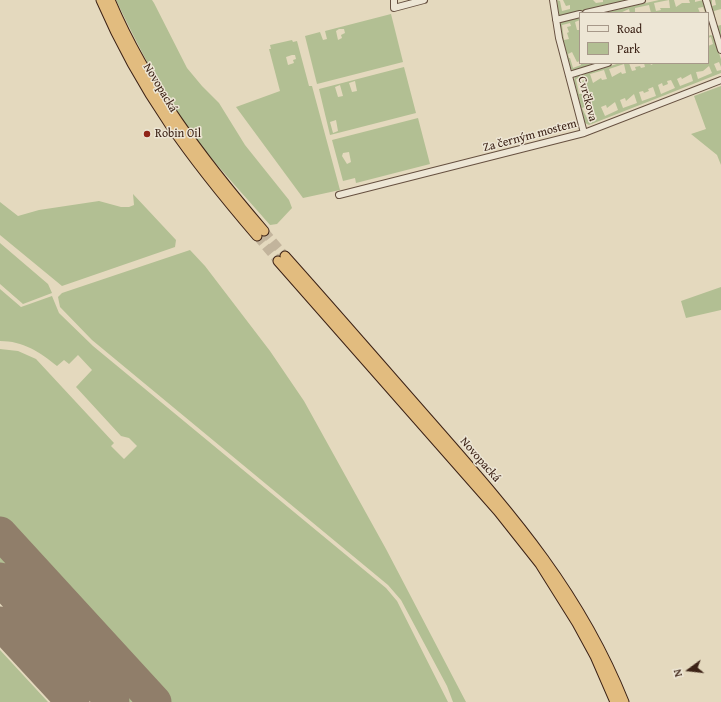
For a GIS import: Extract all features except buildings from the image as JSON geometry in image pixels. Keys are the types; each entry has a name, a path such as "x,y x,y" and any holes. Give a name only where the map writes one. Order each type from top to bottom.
{"highway":[{"name":"Novopacká","path":"101,0 128,57 157,108 199,166 260,234 178,123 144,70 110,0"},
{"name":"Novopacká","path":"615,702 595,656 577,623 535,558 498,512 282,258 528,535 565,587 583,617 602,652 624,702"}],"street":[{"path":"394,0 394,8 424,0"},
{"name":"Cvrčkova","path":"553,0 556,20 584,133"},
{"path":"590,12 642,0"},
{"path":"706,0 721,50"},
{"path":"556,20 579,14"},
{"path":"709,32 715,30"},
{"path":"569,75 605,64"},
{"name":"Za černým mostem","path":"339,195 584,133 721,80"}],"green space":[{"path":"116,0 152,0 187,68 219,103 245,145 289,200 292,208 277,224 270,225 217,165 188,128 154,75"},
{"path":"557,0 560,1 562,11 570,9 570,5 566,6 563,0 593,0 596,3 603,2 603,0 629,0 559,16"},
{"path":"659,0 669,0 674,0 676,7 682,3 690,3 689,0 695,0 695,2 703,0 707,12 705,12 703,7 698,8 700,12 651,12 649,5 635,8 635,12 630,12 629,9 622,12 606,12","holes":["669,0 670,8 660,8 661,10 656,11 654,3"]},
{"path":"709,0 712,0 712,6 716,5 715,0 721,0 721,9 714,11 717,26 721,25 721,41"},
{"path":"391,14 403,62 317,84 305,36 320,32 323,40 327,39 325,31","holes":["339,29 344,29 345,33 341,35 342,38 338,40 336,31"]},
{"path":"579,18 579,20 575,22 577,30 579,30 579,61 577,62 572,52 568,54 569,58 573,68 581,64 594,64 573,70 571,69 559,25 560,22","holes":["570,23 571,26 567,27 569,39 564,40 562,25"]},
{"path":"709,36 713,36 721,59 721,67 719,62 714,64 717,71 721,70 721,73 589,125 585,123 574,80 575,77 617,64 624,64 629,64 632,71 636,70 635,67 645,67 644,64 709,64 709,46 713,44 711,37 709,38","holes":["624,64 626,73 622,74 621,72 612,77 609,69","709,66 712,73 698,79 696,72 703,71","604,70 607,79 602,80 601,78 593,83 590,74","691,74 693,81 680,86 677,79 681,77 682,79","584,77 585,80 582,81 584,93 579,94 576,79","671,80 675,88 661,94 658,85 662,83 663,86 668,84 667,81","653,87 656,96 642,101 639,92 643,91 644,93 649,91 648,89","634,94 637,103 623,108 620,100 625,98 626,101","615,102 618,110 605,116 601,107 606,105 607,108","588,106 589,112 592,116 596,115 597,119 589,122 582,108"]},
{"path":"292,40 293,42 297,41 309,86 312,86 340,190 303,198 236,107 280,91 269,49 271,49 270,45","holes":["295,55 296,59 293,60 294,63 288,65 286,57"]},
{"path":"404,67 416,113 330,135 319,89","holes":["355,81 357,91 352,92 349,83","340,85 343,96 338,97 335,87","336,120 338,131 333,133 330,122"]},
{"path":"721,86 721,165 717,155 691,134 706,129 694,96"},
{"path":"418,118 430,164 356,183 355,178 343,181 332,140","holes":["349,152 351,162 347,164 342,156 343,153"]},
{"path":"133,194 176,240 175,247 62,286 0,235 0,202 18,216 39,210 99,201 121,207 129,207 134,205"},
{"path":"0,243 48,284 52,293 23,304 0,284"},
{"path":"190,250 205,266 270,351 304,401 386,549 466,702 453,702 447,686 401,600 388,585 92,340 60,307 58,297 62,293"},
{"path":"721,287 721,310 686,318 681,301"},
{"path":"0,289 21,307 52,296 59,313 93,346 386,588 397,601 448,702 98,702 0,596 0,349 18,351 36,359 114,443 111,446 124,459 137,446 129,438 121,436 76,387 92,370 78,355 69,364 64,360 57,366 31,348 16,343 0,341"},
{"path":"0,650 48,702 0,702"}],"runway":[{"path":"0,533 155,702"},
{"path":"0,579 113,702"},
{"path":"0,623 73,702"}],"tunnel":[{"path":"264,231 285,256"},
{"path":"257,236 278,261"}],"place":[{"name":"Robin Oil","path":"147,134"}]}
